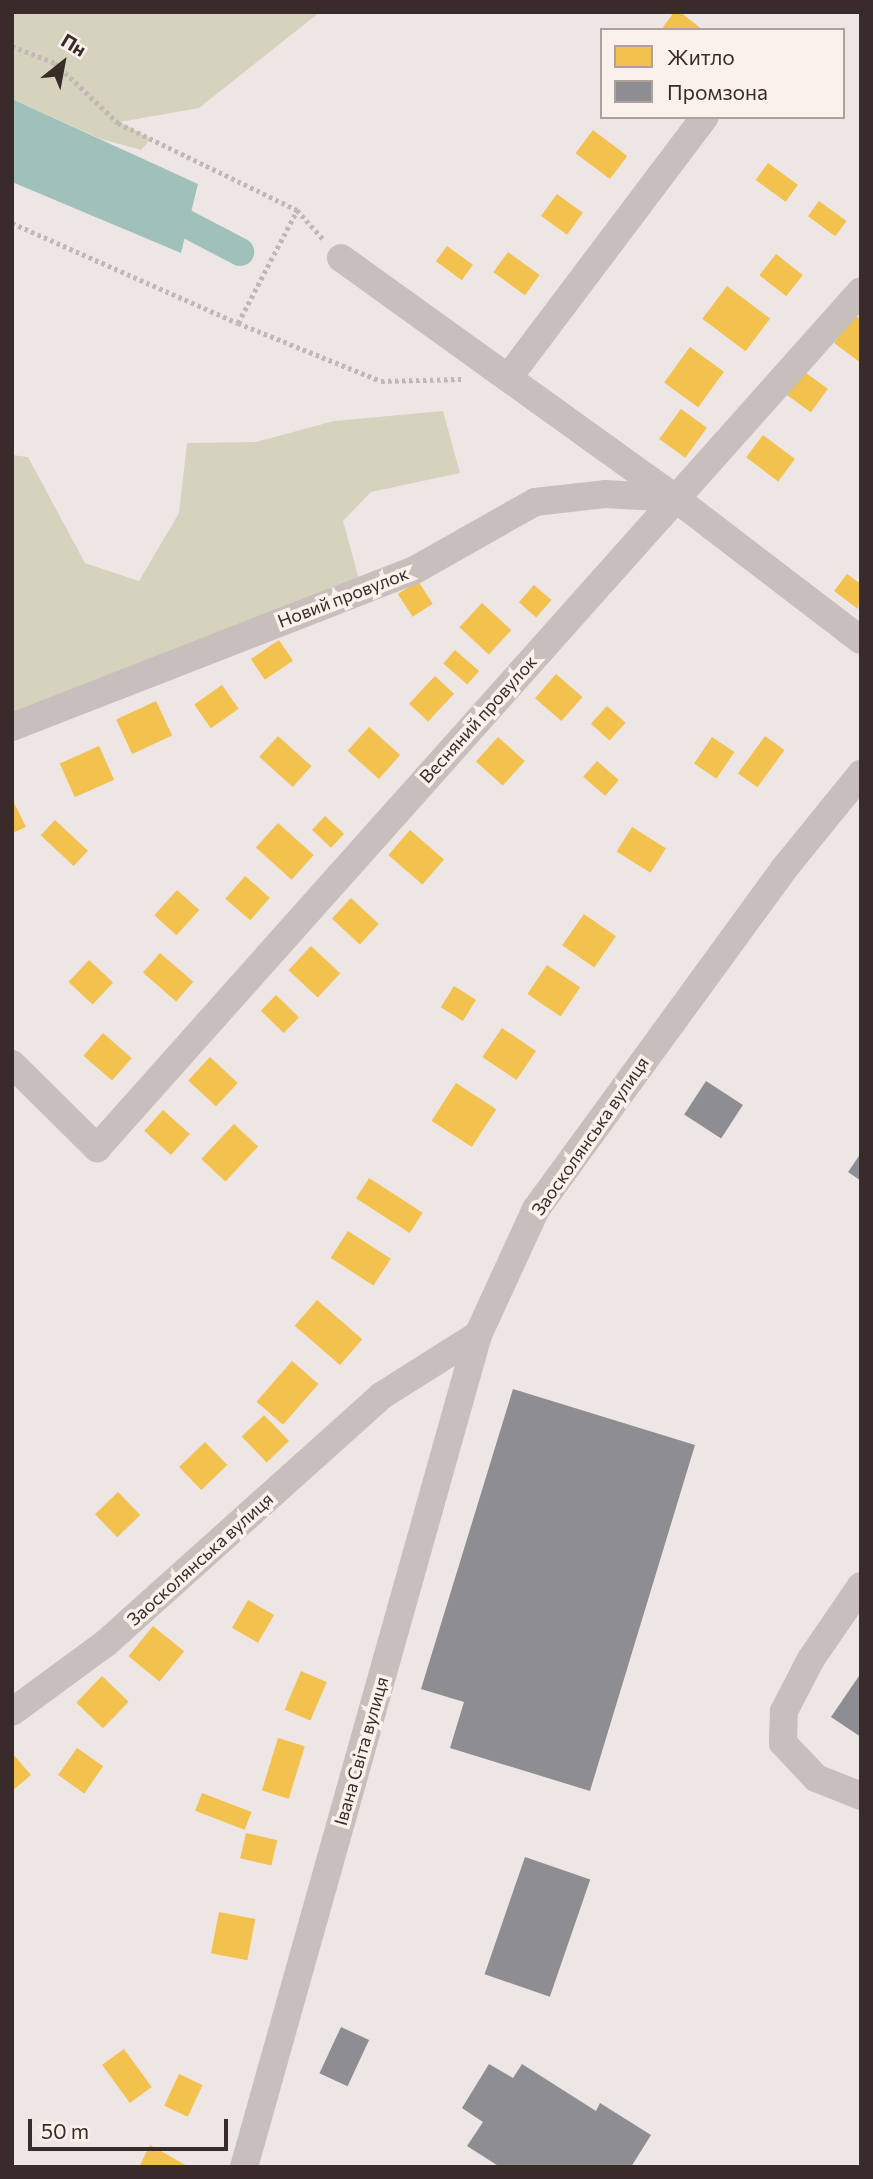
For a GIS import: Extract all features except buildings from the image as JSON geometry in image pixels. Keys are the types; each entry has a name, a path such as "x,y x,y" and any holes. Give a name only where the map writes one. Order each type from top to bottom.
{"street":[{"path":"508,377 703,119"},
{"path":"341,258 675,498 861,640"},
{"name":"Весняний провулок","path":"12,1064 97,1148 861,291"},
{"name":"Новий провулок","path":"12,727 412,571 535,502 605,494 675,498"},
{"name":"Заосколянська вулиця","path":"12,1712 106,1643 381,1396 478,1335 536,1209 783,870 861,774"},
{"name":"Івана Світа вулиця","path":"244,2167 478,1335"},
{"path":"861,1586 811,1659 784,1712 783,1743 816,1778 861,1796"}],"path":[{"path":"12,46 55,62 118,122 297,210 341,258"},
{"path":"239,323 297,210"},
{"path":"12,223 239,323 381,381 508,377"}],"shaded area":[{"path":"12,12 320,12 199,108 120,122 151,139 141,150 101,139 12,99"},
{"path":"443,411 460,473 371,492 343,521 362,590 12,728 12,455 28,457 85,563 139,581 179,513 187,443 256,442 334,421"}],"water":[{"path":"12,99 198,184 181,253 12,182"}],"waterway":[{"path":"156,208 240,252"}]}
